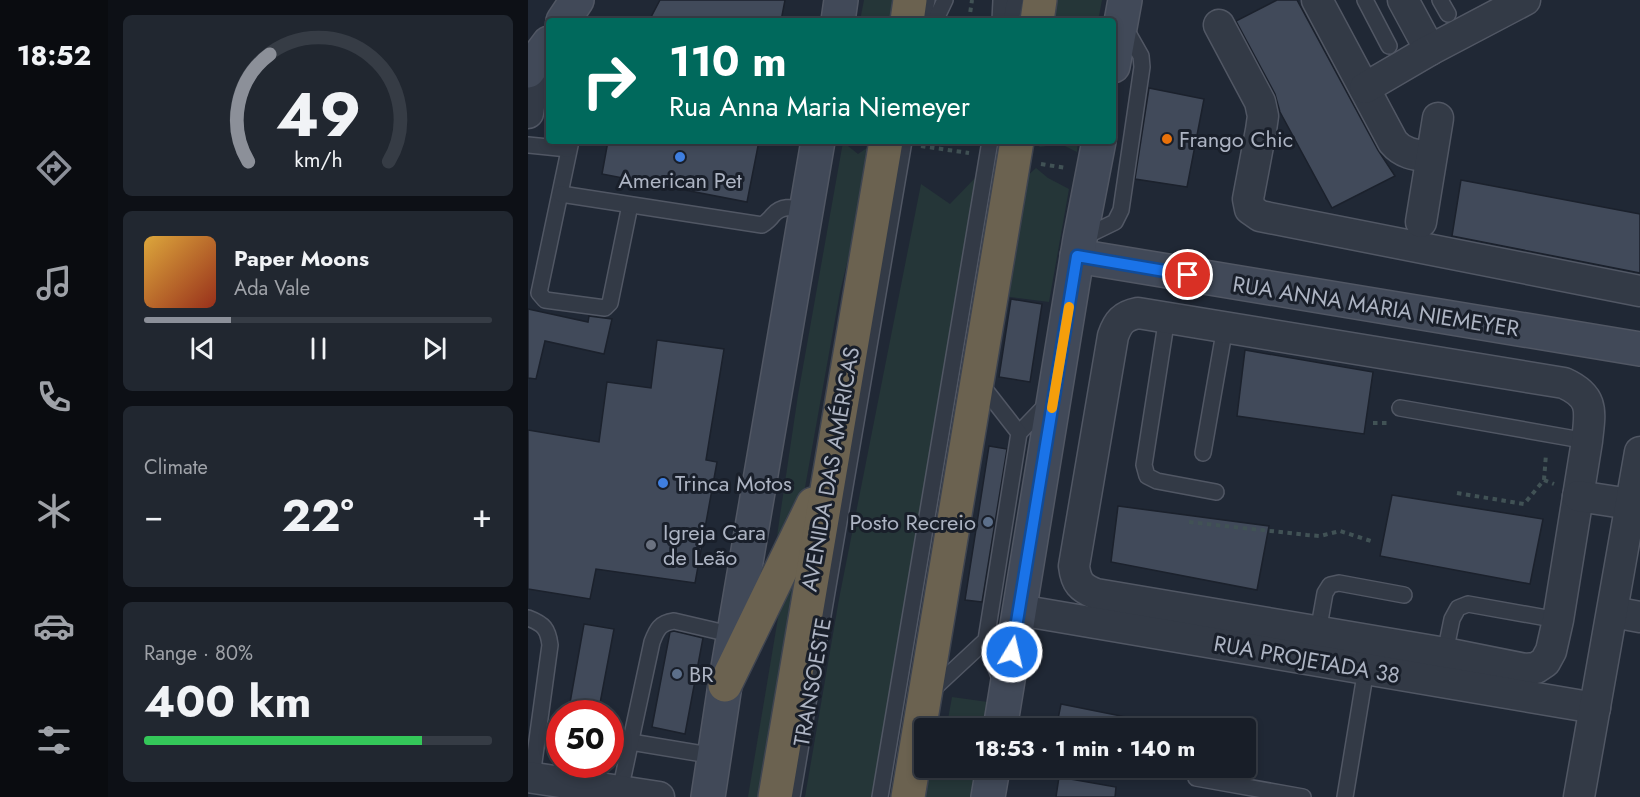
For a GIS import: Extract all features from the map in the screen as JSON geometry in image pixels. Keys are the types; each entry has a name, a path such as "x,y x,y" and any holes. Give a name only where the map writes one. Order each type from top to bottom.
{"highway":[{"path":"907,18 910,0"},
{"path":"1037,18 1040,0"},
{"name":"AVENIDA DAS AMÉRICAS","path":"776,797 885,144"},
{"path":"908,797 976,379 1025,152"},
{"path":"725,685 830,470"}],"main road":[{"path":"565,18 577,0"},
{"path":"838,18 841,0"},
{"path":"1116,50 1123,11"},
{"path":"708,797 817,144"},
{"path":"1001,718 1078,248 1098,144"},
{"name":"RUA ANNA MARIA NIEMEYER","path":"1078,248 1640,349"},
{"path":"988,797 991,778"}],"street":[{"path":"1317,0 1393,142 1407,153 1431,157"},
{"path":"1403,0 1430,50"},
{"path":"1365,88 1430,50 1525,0"},
{"path":"1219,25 1260,102 1261,130 1248,200 1250,210 1260,216 1640,291"},
{"path":"528,113 538,59"},
{"path":"1420,222 1438,118"},
{"path":"1138,313 1167,317 1564,383 1578,389 1587,399 1590,413 1587,441 1558,620 1551,651 1545,662 1536,668 1525,669 1445,653 1096,594 1083,589 1076,580 1074,566 1113,336 1117,324 1126,315 1138,313"},
{"path":"1579,797 1595,708 1626,615 1630,504 1640,452"},
{"path":"1578,496 1630,504"},
{"name":"RUA PROJETADA 38","path":"1019,610 1595,708"},
{"path":"530,777 659,797"}],"lane":[{"path":"924,18 927,0"},
{"path":"936,18 945,0"},
{"path":"1000,18 1001,0"},
{"path":"1012,18 1015,0"},
{"path":"1365,0 1389,46"},
{"path":"1440,0 1448,14"},
{"path":"1078,248 1115,222 1121,210 1142,67 1141,56 1123,11"},
{"name":"TRANSOESTE","path":"792,797 903,144"},
{"path":"880,797 989,144"},
{"path":"528,145 570,145 539,293 545,300 605,308 610,303 630,205"},
{"path":"561,194 762,225 768,222 779,209 786,207 806,210"},
{"path":"1167,317 1144,465 1147,476 1157,481 1216,492"},
{"path":"1203,453 1225,327"},
{"path":"976,379 1019,434"},
{"path":"1005,693 986,640 1019,434 1054,396"},
{"path":"1400,408 1587,441"},
{"path":"1318,632 1325,593 1330,585 1339,583 1404,595"},
{"path":"1445,653 1452,619 1458,608 1468,604 1558,620"},
{"path":"528,618 542,624 549,631 550,645 534,722 530,777"},
{"path":"620,791 652,642 658,628 664,623 674,621 734,635"},
{"path":"923,699 986,640"},
{"path":"1344,797 1366,669"},
{"path":"631,742 715,756"},
{"path":"1196,778 1303,797"}],"path":[{"path":"969,18 972,0"},
{"path":"946,149 947,144"},
{"path":"921,146 973,154"},
{"path":"1025,152 1070,168"},
{"path":"1457,493 1524,504 1544,480 1578,496"},
{"path":"1189,522 1307,536 1320,536 1340,531 1374,542"}],"shaded area":[{"path":"864,0 899,0 896,18 861,18"},
{"path":"1055,0 1102,0 1099,18 1052,18"},
{"path":"843,144 858,154 876,144 840,292 804,493 777,536 798,395"},
{"path":"1037,144 1061,144 1040,147"},
{"path":"1061,144 1078,144 1077,152"},
{"path":"1036,168 1048,178 1069,189 1049,302 1003,296 1025,178"},
{"path":"979,174 875,797 805,797 839,599 921,184 950,204"},
{"path":"807,535 763,797 748,797 784,582"},
{"path":"952,697 988,702 985,718 948,718"},
{"path":"924,778 974,778 971,797 921,797"}],"building":[{"path":"660,0 785,0 782,18 651,18"},
{"path":"1277,0 1297,0 1378,150 1395,176 1332,208 1280,112 1275,94 1236,21"},
{"name":"Frango Chic","path":"1149,88 1204,99 1187,187 1135,179"},
{"name":"American Pet","path":"607,144 758,144 747,202 602,174"},
{"path":"1461,180 1640,214 1640,273 1452,236"},
{"path":"1011,299 1042,304 1030,382 999,377"},
{"path":"528,309 588,322 589,316 612,319 604,354 545,341 536,379 528,378"},
{"path":"657,340 724,349 706,460 717,462 695,583 596,569 590,599 528,589 528,430 599,442 607,382 651,388"},
{"path":"1245,350 1373,372 1364,434 1237,416"},
{"path":"989,446 1007,449 982,602 965,600"},
{"path":"1392,495 1543,519 1530,584 1380,556"},
{"path":"1118,506 1269,526 1257,590 1111,562"},
{"path":"584,624 614,629 601,700 570,700"},
{"path":"670,632 703,638 685,734 652,727"},
{"path":"1061,704 1131,718 1058,718"},
{"path":"1059,778 1116,787 1115,797 1056,797"}],"slow traffic":[{"path":"1052,408 1069,307"}],"place":[{"name":"Frango Chic","path":"1167,139"},
{"name":"American Pet","path":"680,157"},
{"name":"Trinca Motos","path":"663,483"},
{"name":"Posto Recreio","path":"988,522"},
{"name":"Igreja Cara de Leão","path":"651,545"},
{"name":"BR","path":"677,674"}],"route":[{"path":"1012,652 1077,256 1188,275"}]}
